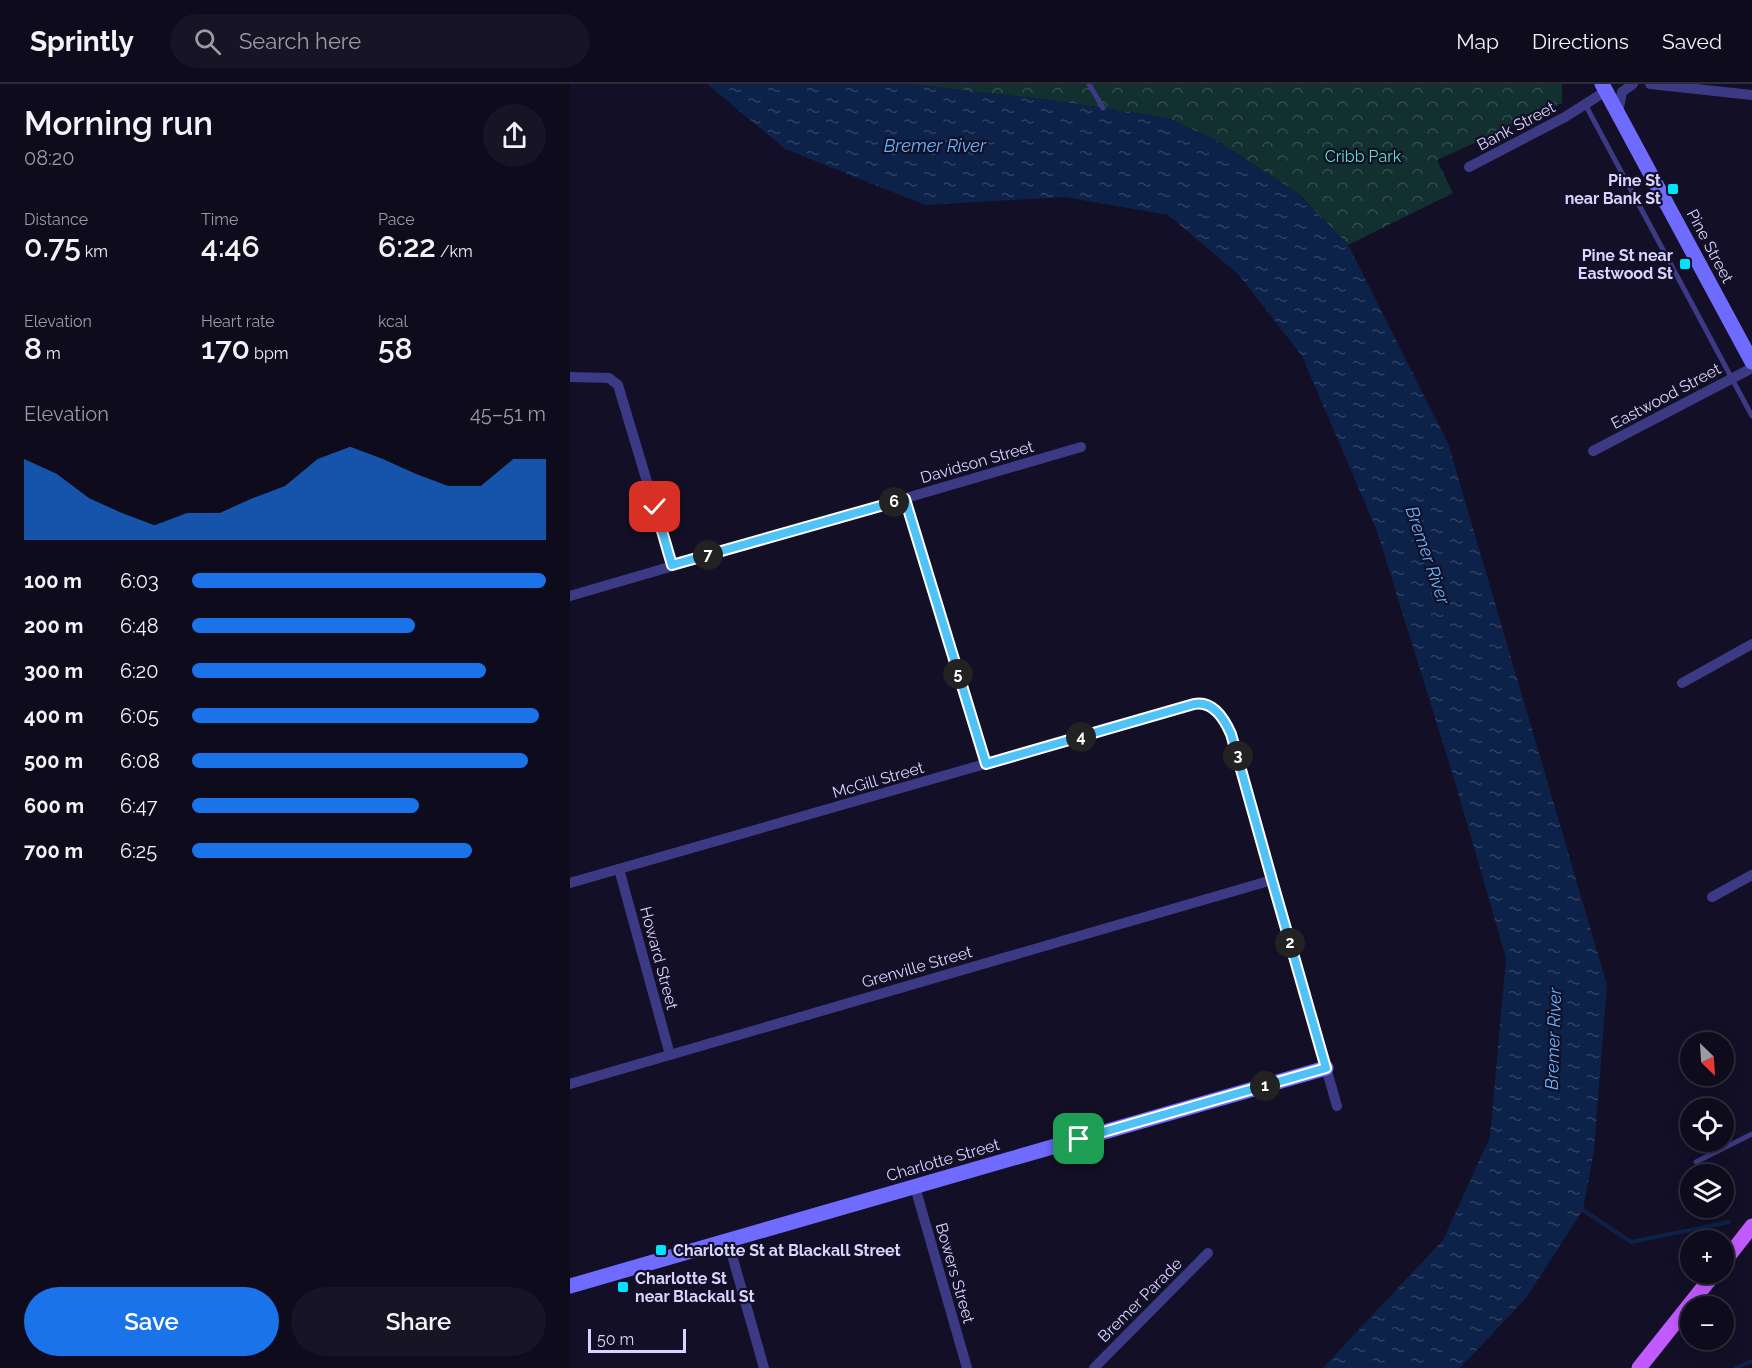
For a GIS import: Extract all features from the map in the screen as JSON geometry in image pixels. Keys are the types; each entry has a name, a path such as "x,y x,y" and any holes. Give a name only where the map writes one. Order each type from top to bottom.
{"main road":[{"path":"1734,1249 1752,1226"},
{"path":"1639,1368 1706,1284"}],"street":[{"path":"1618,113 1623,92 1633,84"},
{"path":"1650,84 1750,91"},
{"name":"Pine Street","path":"1604,88 1752,362"},
{"name":"Bank Street","path":"1469,167 1586,104 1604,88"},
{"name":"Eastwood Street","path":"1593,451 1752,368"},
{"path":"570,377 614,380 621,391 672,565"},
{"name":"Davidson Street","path":"570,596 1081,447"},
{"path":"905,499 986,764"},
{"path":"1682,683 1752,644"},
{"name":"McGill Street","path":"570,883 1194,704 1205,703 1221,715 1231,734 1272,880"},
{"name":"Howard Street","path":"619,869 670,1055"},
{"path":"1712,897 1752,875"},
{"path":"1272,880 1337,1106"},
{"name":"Grenville Street","path":"570,1084 1272,880"},
{"name":"Charlotte Street","path":"570,1286 1326,1068"},
{"name":"Bowers Street","path":"915,1187 967,1368"},
{"path":"728,1241 764,1368"},
{"name":"Bremer Parade","path":"1094,1368 1208,1253"}],"lane":[{"path":"1089,84 1103,108"},
{"path":"1586,104 1752,416"},
{"path":"1696,1162 1752,1134"}],"green space":[{"name":"Cribb Park","path":"910,84 1562,84 1562,103 1437,160 1453,193 1348,245 1300,195 1219,142 1168,118 1058,101"}],"water":[{"name":"Bremer River","path":"707,84 910,84 1058,101 1168,118 1219,142 1300,195 1348,245 1448,443 1607,985 1594,1150 1583,1210 1526,1298 1460,1368 1323,1368 1443,1240 1490,1137 1506,958 1455,782 1377,531 1302,356 1238,274 1168,215 1065,197 925,205 785,149"}],"waterway":[{"path":"1580,1208 1631,1242 1729,1222"},
{"path":"1736,1368 1752,1361"}],"place":[{"name":"Pine St near Bank St","path":"1673,189"},
{"name":"Pine St near Eastwood St","path":"1685,264"},
{"name":"Charlotte St at Blackall Street","path":"661,1250"},
{"name":"Charlotte St near Blackall St","path":"623,1287"}],"route":[{"path":"655,507 672,565 905,499 986,764 1199,702 1210,705 1221,715 1231,734 1326,1068 1079,1139"}]}
